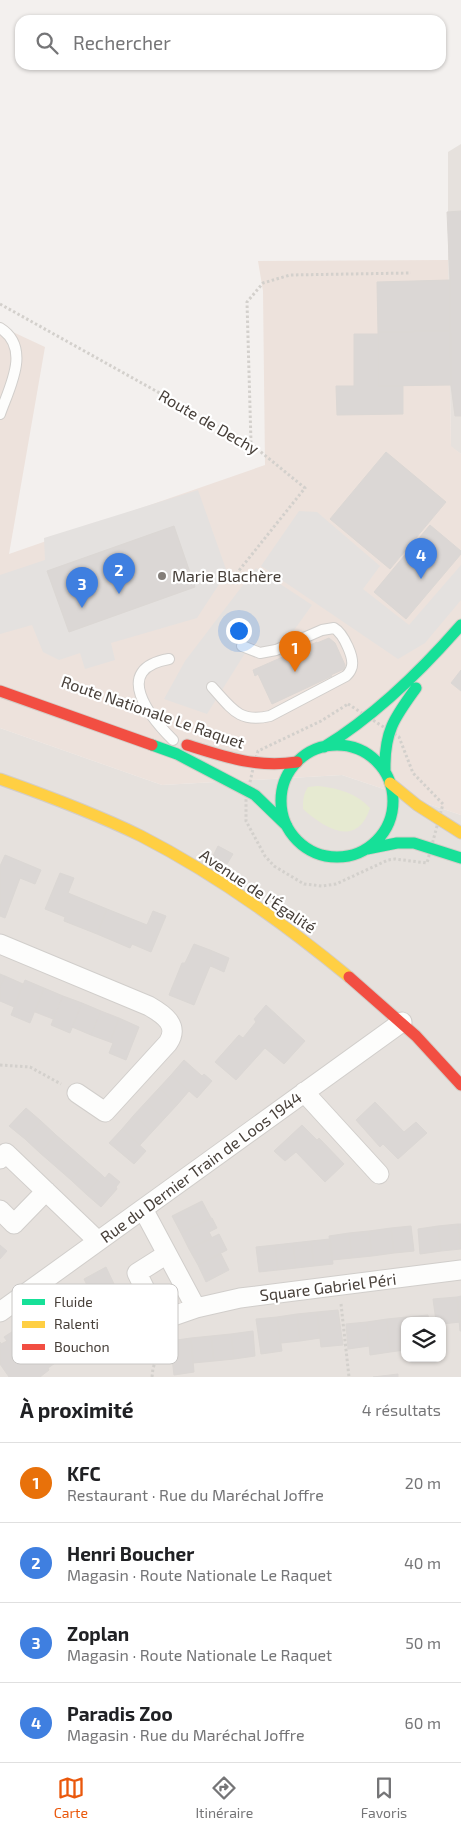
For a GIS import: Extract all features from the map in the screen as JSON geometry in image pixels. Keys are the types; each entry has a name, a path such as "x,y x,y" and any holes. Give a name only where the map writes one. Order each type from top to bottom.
{"main road":[{"path":"457,629 405,684 368,717 345,735 324,747 312,751 297,762 282,789 282,808 287,826 294,837 302,846 319,854 331,857 344,857 367,849 406,842 431,847 461,858"},
{"path":"384,771 384,746 388,730 457,629"},
{"name":"Route Nationale Le Raquet","path":"0,691 168,750 248,791 262,801 287,826"},
{"name":"Route Nationale Le Raquet","path":"151,732 221,756 254,764 276,766 297,762"},
{"path":"324,747 343,746 361,751 372,757 384,771 390,783 393,801 390,820 381,836 367,849"},
{"name":"Avenue de l'Égalité","path":"0,779 110,822 208,874 322,954 402,1022 461,1085"},
{"path":"390,783 417,805 461,833"}],"street":[{"path":"0,944 149,1006 164,1016 172,1025 172,1035 168,1043 105,1112 77,1093"},
{"name":"Rue du Dernier Train de Loos 1944","path":"39,1284 402,1022"},
{"path":"304,1092 379,1174"},
{"path":"0,1159 6,1152 98,1241"},
{"path":"0,1210 14,1224 46,1191"},
{"path":"143,1209 196,1308"},
{"path":"142,1284 137,1273 167,1254"},
{"name":"Square Gabriel Péri","path":"178,1314 240,1298 461,1270"},
{"name":"Rue du Dernier Train de Loos 1944","path":"0,1312 12,1303"}],"lane":[{"path":"0,328 14,343 17,362 0,414"},
{"path":"212,687 239,715 257,719 270,716 346,676 352,669 352,660 342,636 334,628 322,630 276,650 260,653 242,646"},
{"path":"169,659 158,661 147,667 140,677 138,688 150,715 173,740"}],"path":[{"path":"251,444 247,302 263,283 290,274 410,273"},
{"name":"Route de Dechy","path":"0,304 251,444 305,488 229,583"},
{"path":"348,704 388,730 400,737 412,773 443,804 427,862 388,860 336,884 322,886 304,884 274,866 265,856 246,821 246,800 258,751 321,721 348,704"},
{"path":"0,1065 30,1067 77,1093"},
{"path":"339,1286 349,1377"},
{"path":"152,1377 155,1364"}],"shaded area":[{"path":"461,144 461,454 451,447 448,152"},
{"path":"448,260 451,446 461,454 461,815 342,775 162,785 0,728 0,326 45,347 9,554 265,465 263,291 258,261"},
{"path":"198,490 227,572 197,618 111,643 115,660 85,669 80,653 59,660 43,652 32,625 0,634 0,575 45,560 44,538"},
{"path":"299,511 317,512 380,566 363,589 409,625 461,565 461,600 425,643 398,659 261,566"},
{"path":"256,568 312,605 287,640 264,649 252,642 207,714 164,699 185,661"},
{"path":"0,728 162,785 342,775 461,815 461,1377 0,1377"}],"green space":[{"path":"308,787 333,788 353,795 370,808 364,820 357,828 349,831 340,831 330,828 303,809 305,793"}],"building":[{"path":"461,211 461,416 455,416 451,385 447,212"},
{"path":"450,280 450,331 378,332 377,282"},
{"path":"450,331 451,385 378,386 378,332"},
{"path":"354,334 378,334 378,386 403,386 403,414 337,415 336,386 354,386"},
{"path":"386,452 446,502 390,569 330,519"},
{"path":"430,525 461,551 461,554 406,619 374,592"},
{"path":"174,526 195,587 69,632 47,571"},
{"path":"329,638 335,643 345,665 344,669 272,704 258,674 255,676 253,670"},
{"path":"461,670 461,691 451,683"},
{"path":"218,846 233,854 227,864 213,856"},
{"path":"5,855 41,870 35,884 20,878 5,918 0,916 0,866"},
{"path":"60,873 74,878 68,893 107,909 97,934 64,921 65,917 45,909"},
{"path":"107,909 147,925 153,911 166,916 151,952 132,944 130,948 97,934"},
{"path":"194,944 210,950 213,967 210,966 194,1005 169,995 182,963 185,963"},
{"path":"210,950 229,958 224,972 213,967"},
{"path":"0,974 5,976 0,988"},
{"path":"5,976 23,984 14,1007 0,1001 0,988"},
{"path":"25,980 44,988 30,1023 11,1015"},
{"path":"44,988 63,996 53,1019 35,1012"},
{"path":"63,996 82,1003 70,1033 51,1025"},
{"path":"82,1003 101,1011 91,1035 72,1027"},
{"path":"266,1005 305,1041 284,1064 265,1048 236,1080 215,1062 239,1035 243,1038 256,1022 254,1019"},
{"path":"101,1011 119,1018 110,1042 91,1035"},
{"path":"119,1018 139,1027 126,1060 109,1053 113,1043 110,1042"},
{"path":"184,1060 202,1076 204,1074 212,1081 197,1098 171,1075"},
{"path":"171,1075 189,1091 177,1105 159,1088"},
{"path":"159,1088 177,1105 164,1119 146,1102"},
{"path":"146,1102 164,1119 152,1132 134,1115"},
{"path":"375,1102 404,1132 416,1122 427,1133 398,1159 383,1144 380,1147 356,1120"},
{"path":"26,1108 41,1121 25,1139 9,1126"},
{"path":"134,1115 152,1132 140,1145 122,1129"},
{"path":"41,1121 56,1135 40,1153 25,1139"},
{"path":"302,1125 317,1140 319,1138 344,1164 325,1182 296,1152 285,1161 274,1151"},
{"path":"122,1129 146,1151 134,1164 109,1143"},
{"path":"56,1135 71,1148 55,1166 40,1153"},
{"path":"71,1148 87,1162 71,1180 55,1166"},
{"path":"87,1162 102,1175 86,1194 71,1180"},
{"path":"109,1173 120,1182 116,1187 117,1189 101,1207 86,1194 102,1175 105,1178"},
{"path":"202,1201 211,1218 181,1233 172,1216"},
{"path":"212,1218 217,1228 209,1232 212,1238 189,1249 181,1233"},
{"path":"458,1224 461,1224 461,1249"},
{"path":"458,1224 461,1249 441,1251 438,1226"},
{"path":"411,1226 414,1251 394,1253 391,1228"},
{"path":"438,1226 441,1251 420,1254 418,1229"},
{"path":"391,1228 394,1253 372,1256 369,1231"},
{"path":"369,1231 372,1256 352,1258 349,1233"},
{"path":"349,1233 352,1258 332,1260 329,1236"},
{"path":"219,1234 227,1250 198,1265 189,1249"},
{"path":"330,1239 333,1264 314,1266 311,1241"},
{"path":"311,1241 314,1266 296,1268 293,1243"},
{"path":"293,1243 296,1268 278,1270 275,1245"},
{"path":"0,1245 7,1251 0,1259"},
{"path":"275,1245 278,1270 259,1272 256,1247"},
{"path":"221,1254 229,1270 206,1282 198,1265"},
{"path":"106,1267 114,1284 86,1284 84,1279"},
{"path":"461,1296 461,1331 460,1331 457,1297"},
{"path":"457,1297 460,1322 446,1324 446,1317 435,1317 433,1299"},
{"path":"338,1310 343,1345 321,1347 317,1312"},
{"path":"317,1312 320,1338 300,1341 297,1314"},
{"path":"297,1314 300,1341 281,1343 277,1317"},
{"path":"428,1315 428,1317 407,1317"},
{"path":"277,1317 282,1351 261,1354 256,1319"},
{"path":"401,1318 401,1351 390,1352 387,1319"},
{"path":"387,1319 390,1352 370,1355 367,1322"},
{"path":"367,1322 369,1346 348,1349 346,1324"},
{"path":"253,1331 255,1356 234,1359 231,1334"},
{"path":"12,1332 12,1364 54,1364 40,1377 9,1377 0,1364 0,1342 1,1344 7,1341 4,1337"},
{"path":"231,1334 234,1359 214,1361 211,1336"},
{"path":"211,1336 214,1361 193,1363 191,1338"},
{"path":"191,1338 194,1372 174,1375 173,1364 178,1364 178,1340"},
{"path":"398,1374 398,1377 373,1377"}],"traffic: fast":[{"path":"324,747 362,721 397,691 461,625"},
{"path":"385,771 386,746 392,726 416,688"},
{"path":"152,745 177,754 255,795 287,826"},
{"path":"337,745 358,749 377,761 389,780 393,801 389,822 377,841 358,853 337,857 316,853 297,841 285,822 281,801 285,780 297,761 316,749 337,745"},
{"path":"367,849 397,843 414,843 461,858"}],"traffic: slow":[{"path":"0,779 107,820 169,851 222,883 275,919 349,977"},
{"path":"390,783 417,805 461,833"}],"traffic: jam":[{"path":"0,691 152,745"},
{"path":"187,745 241,760 268,764 297,762"},
{"path":"349,977 416,1036 461,1085"}],"place":[{"name":"Marie Blachère","path":"162,576"},
{"name":"Paradis Zoo","path":"421,579"},
{"name":"Henri Boucher","path":"119,594"},
{"name":"Zoplan","path":"82,608"},
{"name":"KFC","path":"295,672"}]}
